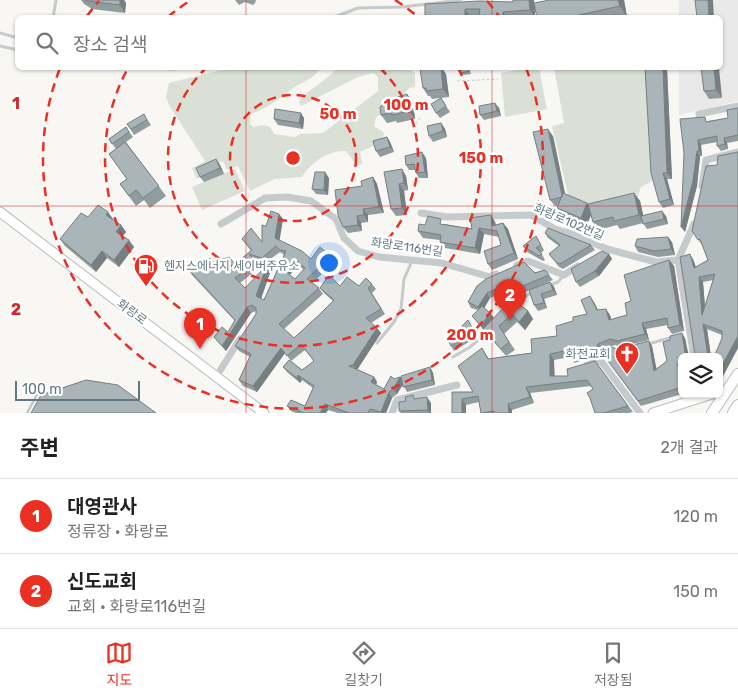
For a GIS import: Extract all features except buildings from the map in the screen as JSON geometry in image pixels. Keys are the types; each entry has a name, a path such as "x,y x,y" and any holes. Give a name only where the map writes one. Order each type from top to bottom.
{"main road":[{"name":"화랑로","path":"0,212 264,413"},
{"path":"712,413 738,374"},
{"path":"653,413 695,398"},
{"path":"733,413 738,405"}],"street":[{"path":"699,114 738,106"},
{"path":"700,196 706,160 738,152"},
{"name":"화랑로116번길","path":"221,224 265,198 287,197 311,202 336,219 344,238 358,251 379,257 442,263 490,277 505,271"},
{"name":"화랑로102번길","path":"421,213 447,217 531,215 555,229 573,234 607,249 656,262 678,260"},
{"path":"693,353 687,333 678,260 692,231 696,213"},
{"path":"598,254 607,249"},
{"path":"512,267 528,261 564,275 590,260"},
{"path":"216,377 245,331"},
{"path":"576,368 601,361 640,413"},
{"path":"392,413 396,400 457,385"}],"lane":[{"path":"54,15 56,0"},
{"path":"340,15 358,8 402,7 461,0"},
{"path":"0,33 15,37"},
{"path":"0,46 15,49"},
{"path":"377,343 394,322 401,308 404,279 412,260"},
{"path":"544,287 558,282 564,275"},
{"path":"508,309 537,290"},
{"path":"453,357 470,347 491,330"},
{"path":"645,344 677,336"},
{"path":"601,361 604,353"}],"path":[{"path":"457,82 498,79"},
{"path":"413,128 420,118"}],"shaded area":[{"path":"679,0 738,0 738,101 679,115 679,70 723,70 723,15 679,15"},
{"path":"222,70 318,70 311,78 251,114 250,124 254,127 262,125 270,127 274,134 295,137 300,134 323,133 378,91 378,77 373,73 358,77 301,106 299,102 301,98 334,70 411,70 415,73 415,87 409,88 394,107 376,117 374,126 384,133 382,142 360,152 362,164 357,166 346,151 340,151 327,155 315,162 302,177 275,179 250,191 238,166 227,170 223,161 198,172 200,177 197,179 192,168 205,161 170,107 166,97 169,83"},
{"path":"516,70 539,70 547,109 505,117 501,73"},
{"path":"554,70 646,70 652,181 641,187 637,198 594,210 569,199 552,126 564,123"},
{"path":"235,169 245,191 202,210 192,187"}],"waterway":[{"path":"27,413 38,393"}],"place":[{"name":"헨지스에너지 세이버주유소","path":"146,287"},
{"name":"신도교회","path":"510,320"},
{"name":"대영관사","path":"200,349"},
{"name":"화전교회","path":"627,375"}]}
